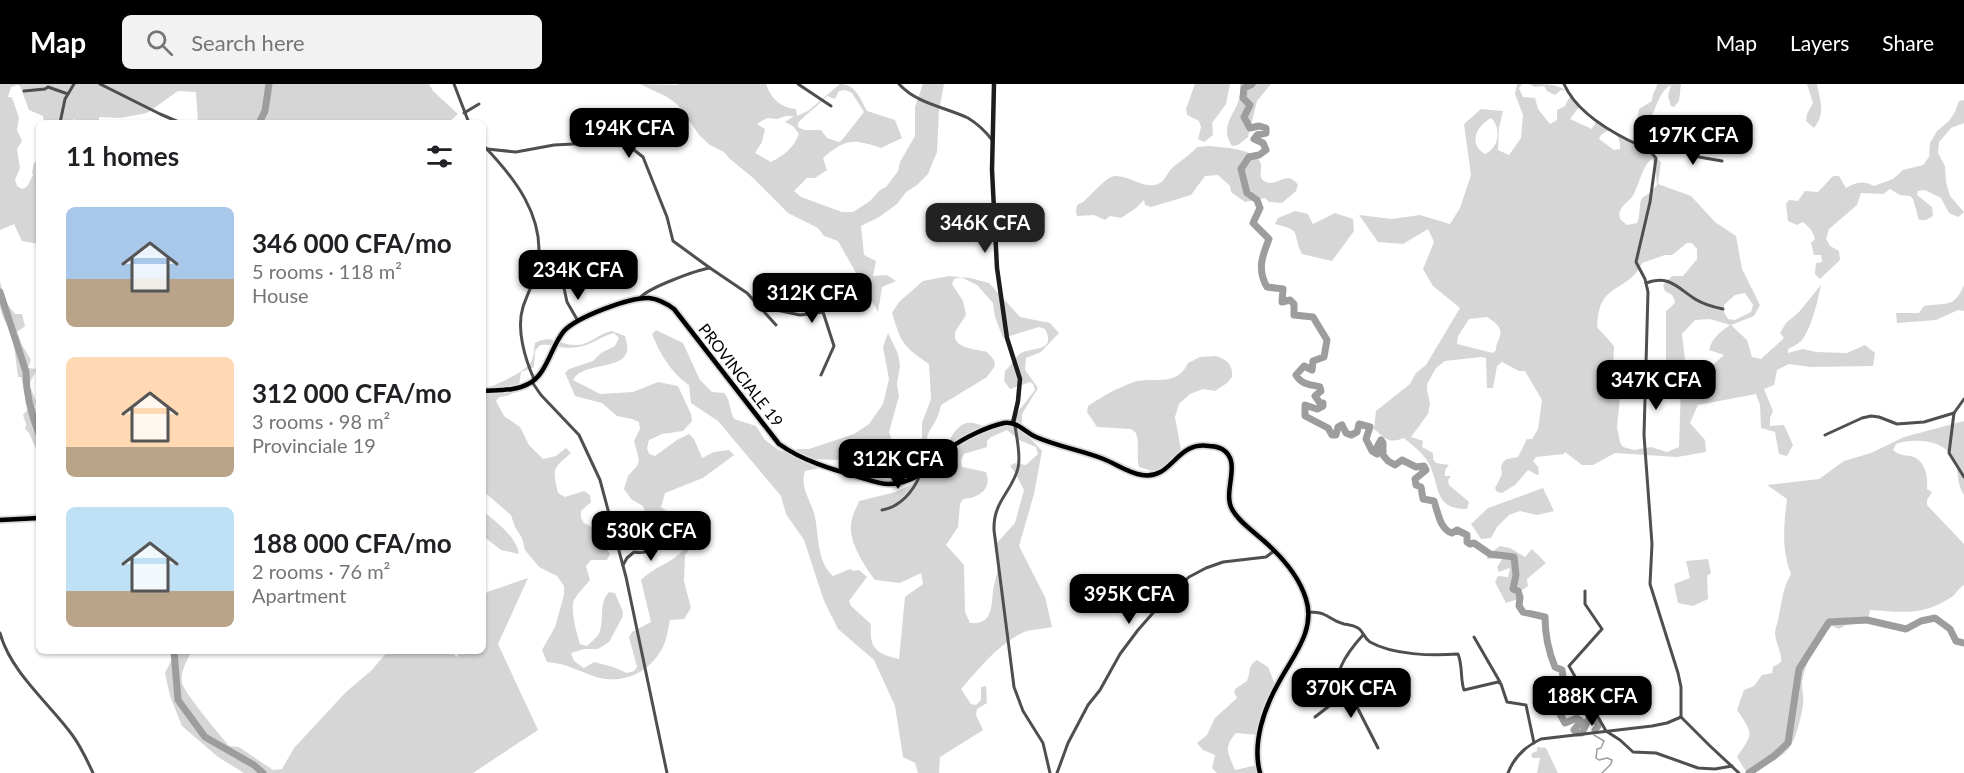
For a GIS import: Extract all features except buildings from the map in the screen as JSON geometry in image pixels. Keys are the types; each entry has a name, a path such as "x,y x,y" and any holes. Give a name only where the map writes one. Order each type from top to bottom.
{"main road":[{"name":"PROVINCIALE 19","path":"533,381 561,335 578,321 639,299 658,300 674,309 776,441 798,456 826,467 879,483 906,482 920,474 960,442 1001,424 1014,424"},
{"path":"486,391 509,389 533,381"},
{"path":"1014,424 1065,448 1102,458 1142,475 1162,472 1190,448 1206,445 1221,448 1229,456 1232,465 1230,507 1294,574 1305,596 1309,612 1307,628 1297,651 1278,682 1261,727 1257,756 1260,773"},
{"path":"0,520 36,518"}],"street":[{"path":"61,120 68,94 74,84"},
{"path":"100,84 174,120"},
{"path":"454,84 468,120"},
{"path":"798,84 831,106"},
{"path":"899,84 914,97 975,123 994,141"},
{"path":"994,84 992,170 997,268 1007,338 1020,379 1014,424 1018,465 1016,475 998,507 994,530 1014,687 1023,711 1043,742 1050,773"},
{"path":"1564,84 1572,99 1605,127 1648,150 1654,155 1656,162 1650,202 1636,260 1648,292 1644,435 1652,543 1650,584 1678,673 1681,687 1681,717 1739,773"},
{"path":"24,91 48,87 68,94"},
{"path":"464,113 479,104"},
{"path":"1686,149 1698,138 1704,122"},
{"path":"487,150 516,152 554,144 611,142 629,146 643,157 667,217 673,241 747,293 776,325"},
{"path":"1648,150 1686,149 1699,157 1722,161"},
{"path":"487,150 505,169 527,202 536,225 538,265 521,317 525,352 533,381 541,395 583,442 600,480 623,565 667,773"},
{"path":"1656,162 1665,151"},
{"path":"639,299 644,293 663,284 710,268"},
{"path":"1646,283 1663,279 1696,300 1723,309"},
{"path":"564,288 567,302 578,321"},
{"path":"760,307 800,315 823,312 834,346 821,375"},
{"path":"1964,399 1954,413 1949,453 1964,477"},
{"path":"1825,435 1871,416 1897,424 1911,424 1954,413"},
{"path":"882,510 898,505 915,486 920,474"},
{"path":"623,565 634,552 644,553 657,545 672,543"},
{"path":"1057,773 1066,747 1088,705 1100,690 1120,654 1167,597 1191,575 1206,568 1223,562 1266,557 1274,551"},
{"path":"1585,591 1585,604 1602,628 1569,666 1606,731 1633,752 1656,753 1698,768 1715,769 1732,766"},
{"path":"1309,612 1325,613 1337,622 1359,628 1369,641 1377,645 1423,656 1458,654 1464,690 1500,682"},
{"path":"0,633 18,668 75,739 93,773"},
{"path":"1315,717 1333,703 1335,682 1347,653 1363,635"},
{"path":"1474,637 1500,682 1507,702 1526,705 1534,743"},
{"path":"1335,682 1357,707 1378,748"},
{"path":"1508,773 1517,757 1534,743 1549,738 1652,726 1681,717"}],"shaded area":[{"path":"0,84 429,84 433,91 458,114 451,120 198,120 196,92 178,91 147,113 120,118 99,117 99,120 44,120 43,116 29,110 20,86 17,85 11,87 8,97 13,100 19,118 17,130 22,141 17,149 20,168 15,180 17,186 22,189 27,187 36,162 36,243 22,241 14,224 0,230"},
{"path":"640,84 766,84 781,105 796,109 797,116 808,111 840,84 854,89 867,111 895,120 902,138 881,148 857,142 838,147 823,158 827,170 815,178 807,178 794,191 801,197 842,212 853,212 886,187 898,171 900,162 915,136 915,107 923,84 944,84 939,111 937,152 928,174 906,192 897,204 861,226 864,255 876,261 873,276 887,275 896,281 882,287 878,312 838,241 824,236 818,228 788,213 724,152 710,145 700,136 678,105","holes":["846,90 852,93 864,112 842,140 839,142 827,138 821,130 804,130 798,127 798,123 827,96 835,99 839,91","794,116 785,122 793,126 799,134 788,151 771,162 755,153 762,142 765,129 757,124 767,118 777,119"]},
{"path":"1195,84 1230,84 1226,104 1212,123 1213,135 1204,142 1198,139 1201,127 1199,121 1187,115 1186,109"},
{"path":"1240,84 1271,84 1257,101 1248,137 1238,145 1232,146 1227,131 1239,101"},
{"path":"1517,84 1522,84 1519,88 1523,97 1535,98 1538,109 1550,124 1557,120 1557,110 1565,106 1569,94 1579,107 1570,119 1592,129 1596,122 1612,131 1607,131 1599,139 1614,150 1620,149 1620,146 1619,139 1614,132 1648,151 1661,162 1658,184 1691,196 1715,222 1736,236 1742,269 1760,305 1754,316 1731,325 1747,340 1752,357 1761,359 1784,338 1780,333 1786,323 1799,312 1821,285 1808,330 1801,341 1788,349 1788,353 1803,349 1816,352 1847,353 1865,345 1875,353 1873,366 1810,367 1789,364 1777,370 1774,385 1764,389 1773,411 1770,426 1784,425 1793,445 1787,456 1779,454 1775,432 1761,428 1760,405 1756,394 1698,405 1690,423 1705,440 1706,452 1677,457 1615,453 1593,465 1582,465 1565,452 1564,454 1536,457 1533,461 1538,467 1539,474 1528,470 1515,485 1502,493 1497,492 1495,488 1502,474 1503,462 1518,457 1527,439 1532,439 1538,429 1542,400 1525,371 1519,371 1502,362 1497,366 1493,388 1487,388 1486,358 1481,357 1445,361 1436,368 1427,384 1430,403 1428,414 1411,437 1423,441 1422,447 1433,453 1436,463 1449,465 1445,470 1445,476 1451,476 1448,480 1449,485 1469,502 1467,509 1448,505 1443,500 1428,462 1414,446 1404,438 1388,440 1374,429 1376,411 1410,384 1416,373 1426,365 1460,308 1433,286 1423,269 1434,242 1428,229 1403,244 1378,242 1359,215 1392,219 1420,215 1450,224 1460,208 1471,175 1464,124 1481,109 1503,111 1499,128 1498,150 1509,155 1521,138 1523,115 1515,94","holes":["1491,118 1498,132 1496,143 1485,154 1475,140 1478,130","1652,159 1655,165 1657,185 1642,198 1637,223 1627,225 1619,215 1622,207 1634,194 1646,166","1687,243 1692,243 1697,249 1697,259 1683,276 1672,276 1663,285 1665,291 1672,295 1675,301 1666,311 1666,362 1656,371 1663,378 1681,385 1679,447 1667,452 1651,447 1634,450 1623,447 1620,442 1617,427 1621,388 1613,371 1614,346 1597,327 1599,313 1608,294 1634,275 1642,263 1665,255 1672,255","1745,293 1753,305 1751,312 1735,320 1728,319 1724,312 1724,305 1735,295","1487,317 1497,325 1501,333 1493,353 1457,344 1458,336 1469,319","1710,319 1730,325 1712,342 1709,350 1724,355 1707,370 1700,387 1688,386 1682,334 1695,320"]},
{"path":"1529,84 1553,85 1565,91 1561,90 1555,95 1547,91 1544,86 1535,87"},
{"path":"1657,84 1681,84 1679,101 1674,107 1671,106 1668,96 1671,85 1666,88 1645,128 1637,120 1639,109 1652,101"},
{"path":"1807,84 1817,84 1821,101 1820,117 1814,128 1806,121 1813,103"},
{"path":"1964,100 1964,123 1951,128 1939,142 1938,153 1945,166 1950,196 1964,212 1958,217 1949,213 1941,198 1925,190 1918,191 1917,195 1932,207 1933,216 1926,220 1919,220 1910,196 1900,195 1890,189 1883,194 1861,193 1857,205 1829,229 1826,239 1830,246 1839,251 1840,260 1820,279 1815,274 1816,263 1822,262 1821,255 1814,255 1811,243 1815,239 1814,236 1803,222 1797,225 1788,221 1786,204 1789,200 1798,201 1805,191 1818,192 1833,176 1839,176 1846,188 1860,182 1874,186 1893,179 1903,170 1923,165 1929,157 1930,143 1937,131 1949,121 1959,101"},
{"path":"1210,146 1239,150 1253,155 1261,164 1261,175 1264,181 1273,183 1290,178 1298,185 1296,191 1282,203 1269,202 1265,198 1245,202 1231,192 1230,186 1218,175 1205,176 1191,195 1151,207 1145,205 1144,200 1121,218 1110,216 1105,220 1094,215 1077,216 1077,205 1111,177 1123,177 1154,185 1162,182 1172,168 1197,147"},
{"path":"1295,211 1308,214 1313,224 1335,213 1353,219 1354,231 1332,261 1302,254 1295,233 1275,224 1278,218"},
{"path":"949,276 961,277 970,278 989,283 1020,317 1050,323 1059,333 1041,352 1026,358 1025,370 1038,388 1022,414 1020,427 1042,451 1034,494 1019,546 1045,597 1052,627 1024,632 1006,643 961,689 971,704 976,705 981,700 981,687 986,686 987,703 977,709 976,715 983,730 940,757 939,773 918,773 915,763 903,757 895,706 874,660 838,629 824,601 804,540 786,514 781,496 718,421 691,403 689,385 667,362 652,334 656,330 683,343 700,380 712,392 724,393 734,419 756,426 765,440 779,450 825,467 805,471 804,477 824,564 833,576 850,569 859,570 867,577 849,601 851,606 871,624 871,639 876,649 885,655 899,659 905,597 923,584 921,573 900,583 875,580 857,551 851,527 859,501 896,492 918,481 922,423 931,399 929,364 908,348 898,331 892,313 899,302 923,281","holes":["961,277 977,285 993,303 995,317 1003,338 1039,327 1045,329 1048,342 1042,347 1021,353 1005,371 1004,381 1010,389 1030,382 1035,390 1013,418 990,429 971,423 961,425 946,447 939,449 929,443 927,436 941,405 987,377 995,366 994,360 987,352 961,345 955,338 955,333 966,315 963,301 952,284 954,279","1007,430 1019,440 1036,447 1038,454 1026,465 1015,463 1010,466 1024,490 1015,523 996,544 998,567 989,614 983,621 970,623 965,612 964,565 946,545 958,527 960,504 963,499 983,492 988,478 986,472 962,467 961,460 964,454 987,447 987,441 991,437"]},
{"path":"0,282 7,304 15,314 22,314 25,326 17,332 31,360 28,368 36,369 29,384 36,401 36,448 25,429 23,415 28,409 21,377 18,377 13,337 0,307"},
{"path":"1964,285 1964,311 1958,310 1936,320 1897,323 1896,313 1919,313 1924,306 1949,303 1957,298"},
{"path":"612,331 625,336 627,344 627,351 619,361 585,371 573,380 600,394 633,392 658,382 678,386 692,421 683,431 662,434 649,440 647,448 649,454 655,456 689,434 694,439 702,458 714,452 729,450 734,455 703,478 665,493 661,507 688,527 693,539 685,555 684,581 691,608 684,619 670,620 663,647 651,663 635,674 616,679 596,677 547,662 542,650 555,627 564,595 564,586 557,576 539,567 525,550 511,515 486,494 486,389 528,366 533,358 535,343 541,340 547,339 571,345 590,341","holes":["614,333 619,338 615,346 601,353 593,361 569,369 565,373 575,396 602,403 617,416 639,422 640,429 634,441 639,460 628,476 624,489 631,499 643,506 651,531 661,533 679,529 687,544 677,556 641,580 651,622 632,632 629,637 637,667 634,671 627,673 594,662 584,668 574,661 571,653 584,649 598,649 609,642 623,612 615,593 609,592 604,600 599,633 587,646 580,644 573,616 574,600 590,580 586,566 591,560 607,560 610,554 597,532 581,518 581,511 591,502 590,495 584,491 565,497 558,493 555,470 571,453 566,448 556,456 543,459 529,445 520,427 504,416 496,401 499,397 510,395 516,390 521,372 534,367 535,351 540,345 572,348 583,346"]},
{"path":"888,333 898,354 900,366 897,384 899,396 889,432 893,443 909,448 906,454 894,458 871,450 842,460 808,459 796,449 809,449 854,434 869,424 883,404 889,379 883,347"},
{"path":"1216,356 1229,364 1232,377 1215,391 1203,389 1190,394 1179,404 1175,417 1181,450 1169,467 1152,471 1139,467 1136,433 1131,429 1097,427 1087,412 1088,406 1122,387 1141,380 1171,378 1183,371 1188,363 1200,357"},
{"path":"1964,421 1964,495 1959,484 1954,459 1941,446 1914,441 1896,444 1893,450 1919,461 1927,476 1927,489 1932,492 1927,505 1964,544 1964,585 1952,597 1930,608 1912,612 1870,610 1864,623 1846,625 1839,629 1832,626 1817,645 1806,666 1802,682 1802,710 1791,745 1784,754 1755,773 1747,773 1737,757 1749,738 1749,730 1737,710 1744,690 1754,686 1762,675 1772,673 1773,667 1781,662 1775,632 1784,591 1791,574 1785,546 1784,527 1787,499 1767,485 1819,479 1844,461 1871,453 1904,437"},
{"path":"1543,488 1554,511 1537,515 1520,511 1509,515 1497,527 1491,538 1481,539 1471,524 1488,508"},
{"path":"486,514 510,535 519,554 501,550 486,538"},
{"path":"1500,546 1510,548 1525,557 1532,549 1546,563 1527,579 1528,586 1521,591 1522,598 1506,603 1495,582 1498,576 1508,577 1510,568 1499,572 1497,567 1503,558 1487,559 1488,555"},
{"path":"1708,559 1711,573 1707,576 1708,599 1693,606 1678,603 1674,584 1690,578 1686,561"},
{"path":"528,578 498,644 538,730 473,773 244,773 218,757 182,726 170,696 165,673 174,654 190,654 184,666 182,683 196,705 229,746 239,747 273,770 282,769 294,748 385,654 454,654 457,657 458,654 486,654 487,592"},
{"path":"1257,660 1268,667 1276,687 1259,735 1236,733 1229,743 1228,751 1235,770 1257,765 1259,773 1217,773 1212,768 1215,755 1203,750 1197,743 1207,735 1215,718 1237,698 1235,689 1247,681 1250,667"},
{"path":"1537,747 1546,748 1558,773 1537,773 1540,758 1531,756 1537,751"}],"waterway":[{"path":"260,120 265,111 269,84"},
{"path":"1252,84 1244,88 1243,98 1250,105 1244,117 1250,128 1259,126 1266,128 1266,133 1257,135 1254,139 1263,143 1266,150 1259,155 1249,157 1241,169 1247,193 1257,200 1260,208 1253,223 1269,239 1263,257 1262,275 1267,287 1283,289 1282,302 1290,300 1294,304 1294,315 1313,317 1327,340 1324,357 1313,361 1312,370 1304,366 1296,375 1303,382 1320,387 1321,391 1315,396 1320,403 1323,403 1323,406 1317,409 1305,405 1305,416 1328,428 1332,435 1336,435 1338,427 1342,425 1346,433 1351,435 1357,432 1359,424 1370,427 1366,439 1372,451 1377,454 1377,447 1381,440 1383,455 1388,461 1395,465 1402,460 1416,467 1424,466 1426,470 1415,479 1416,485 1421,487 1423,499 1434,501 1440,520 1448,531 1452,533 1457,530 1467,535 1467,542 1474,543 1490,554 1514,557 1516,575 1513,589 1518,591 1519,606 1523,612 1545,617 1550,654 1555,667 1562,670 1563,677 1560,682 1555,685 1544,681 1543,684 1565,723 1577,718 1581,721 1574,730 1582,733 1589,718 1597,722 1598,726 1595,730"},
{"path":"0,292 26,372 29,403 36,425"},
{"path":"1749,773 1788,743 1799,669 1829,622 1867,620 1906,629 1921,621 1935,618 1950,629 1956,641 1964,643"},
{"path":"174,654 178,700 205,737 254,765 263,773"},
{"path":"1594,735 1604,741 1601,748 1597,749 1596,758 1612,760 1602,773"}]}
